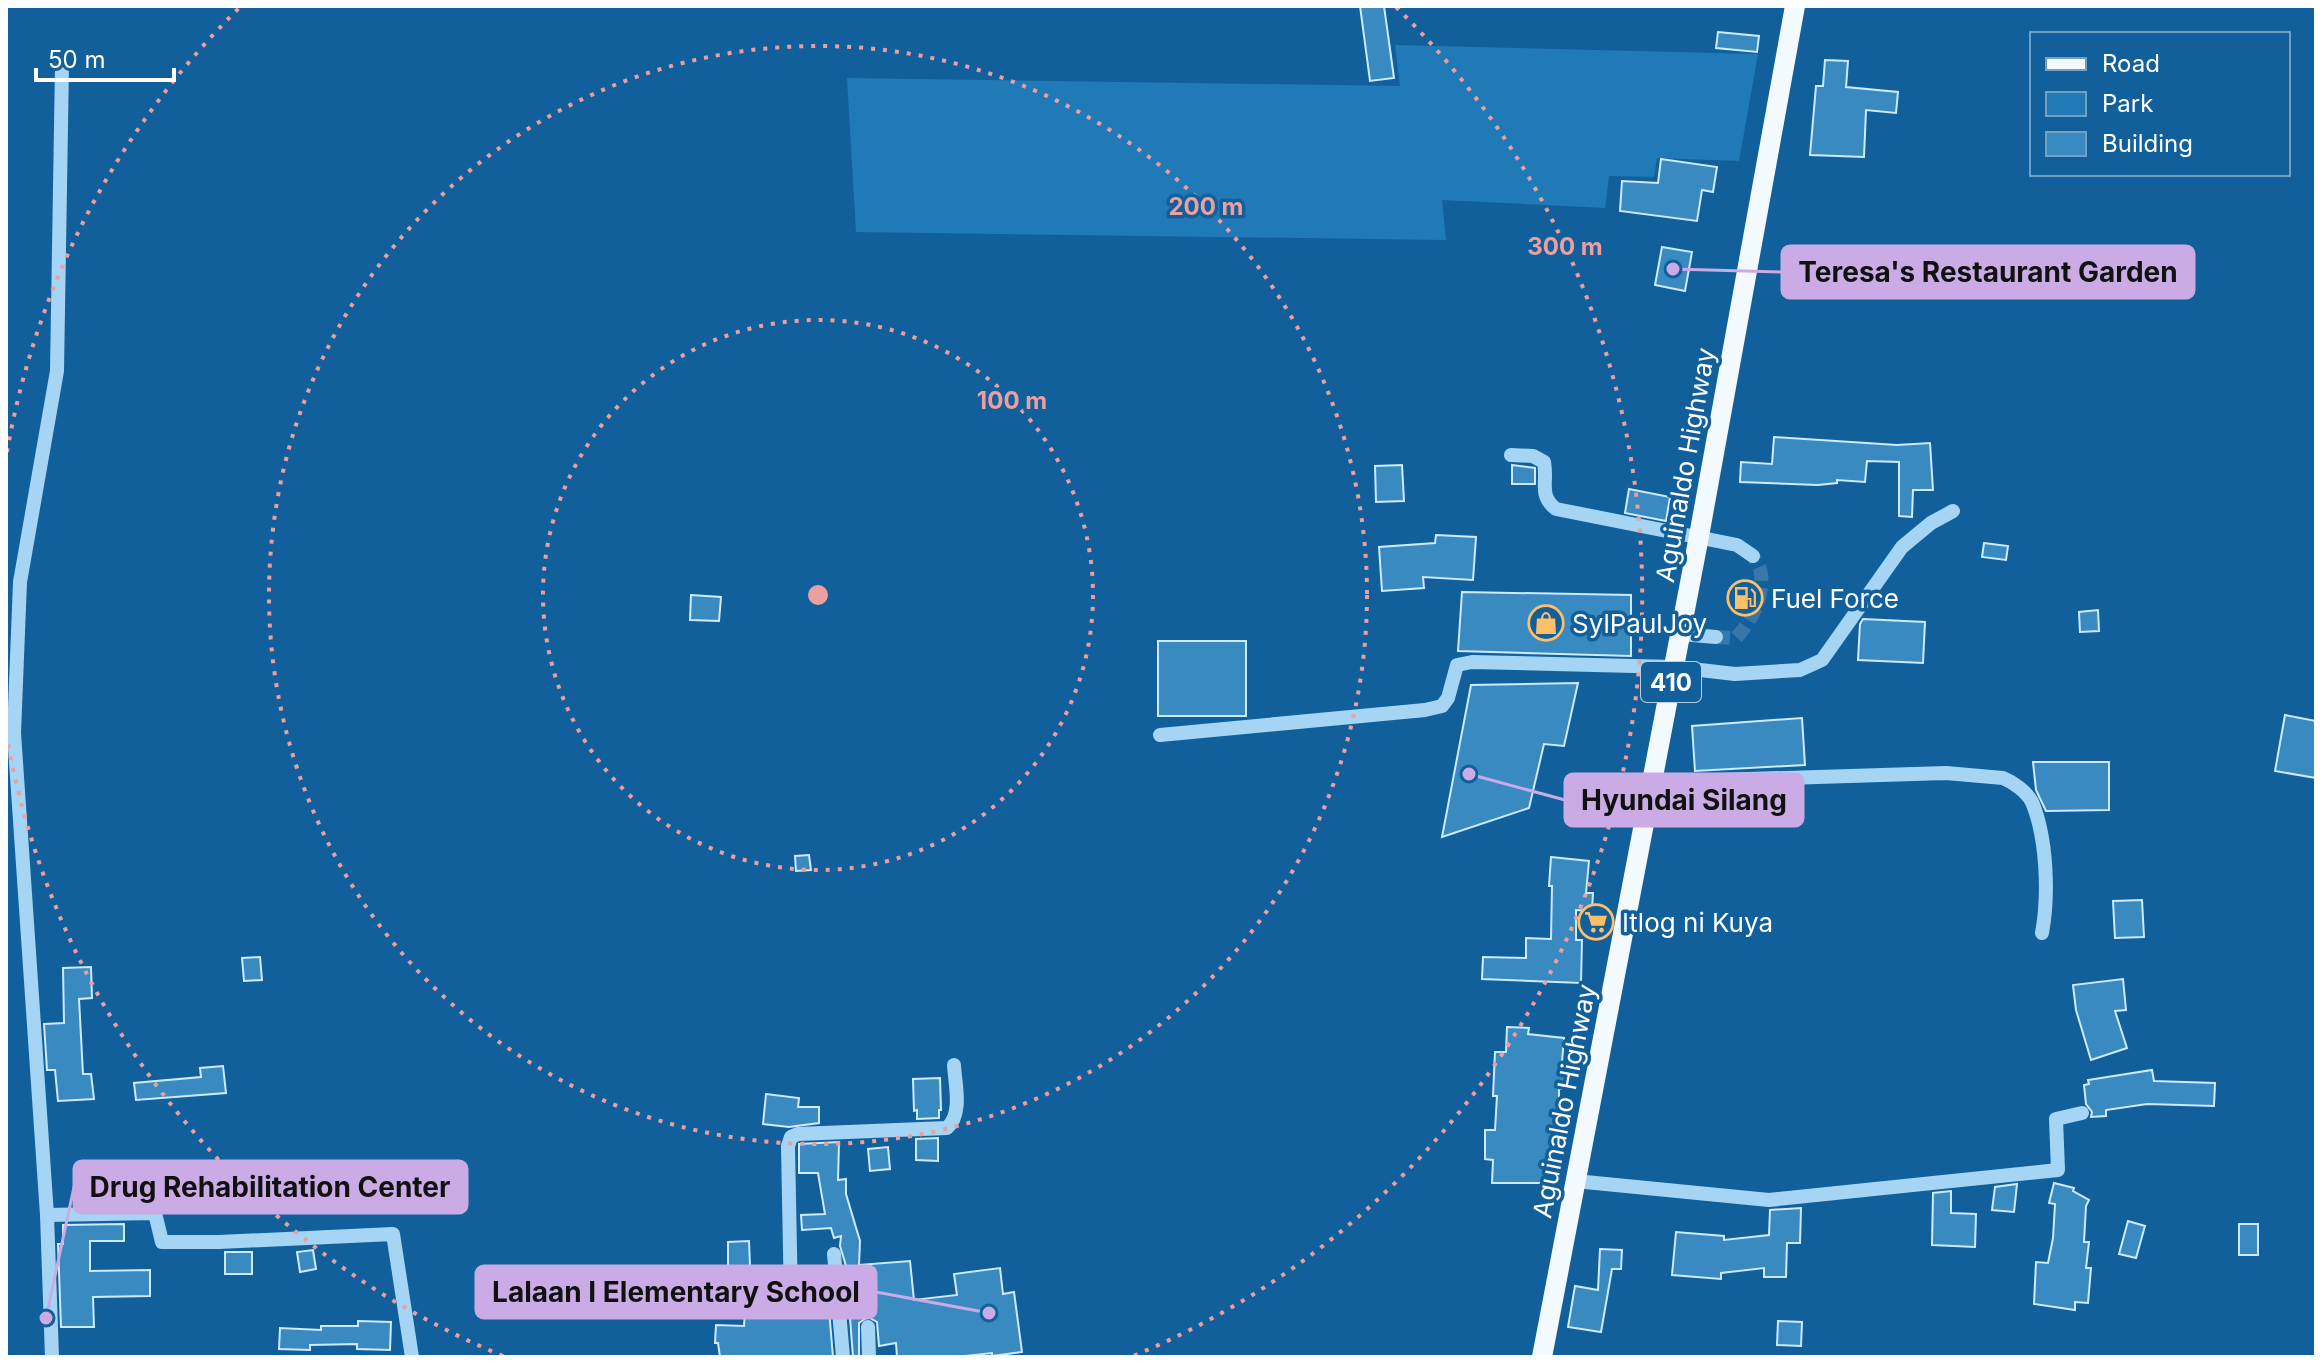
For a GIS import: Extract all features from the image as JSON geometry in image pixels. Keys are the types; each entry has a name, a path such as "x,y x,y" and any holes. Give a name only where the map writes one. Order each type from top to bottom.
{"main road":[{"name":"Aguinaldo Highway","path":"1542,1357 1699,536 1795,6"}],"street":[{"path":"52,1357 47,1215 14,733 20,582 57,371 62,65"},
{"path":"1511,455 1533,456 1544,462 1543,492 1547,502 1556,509 1737,545 1753,556"},
{"path":"1160,735 1442,706 1448,698 1457,665 1472,662 1674,667 1735,674 1800,670 1822,660 1902,547 1931,523 1953,511"},
{"path":"1680,634 1716,637"},
{"path":"1652,782 1946,773 2011,781 2031,799 2039,829 2047,907 2042,933"},
{"path":"791,1302 788,1146 791,1137 798,1134 947,1128 954,1121 957,1108 954,1065"},
{"path":"1575,1181 1769,1200 2058,1170 2056,1119 2082,1113"},
{"path":"47,1215 155,1213 162,1242 393,1234 409,1320 412,1357"},
{"path":"834,1254 843,1357"},
{"path":"728,1302 838,1300"},
{"path":"868,1327 869,1357"}],"green space":[{"path":"1395,45 1758,54 1739,161 1657,158 1654,177 1609,176 1605,208 1442,200 1446,240 856,232 847,78 1400,86"}],"building":[{"path":"1360,6 1384,6 1394,78 1370,81"},
{"path":"1718,32 1759,36 1757,52 1716,48"},
{"path":"1825,60 1848,61 1846,87 1898,92 1896,113 1866,110 1864,157 1810,155 1816,86 1823,86"},
{"path":"1661,159 1717,167 1713,192 1702,190 1697,221 1620,211 1622,181 1658,183"},
{"path":"1662,247 1692,252 1685,291 1655,285"},
{"path":"1774,437 1897,445 1930,443 1933,490 1913,490 1912,517 1899,516 1899,462 1867,461 1865,482 1837,480 1837,483 1818,485 1740,482 1741,462 1772,464"},
{"path":"1402,465 1404,501 1376,502 1375,466"},
{"path":"1512,465 1535,468 1535,484 1512,484"},
{"path":"1629,489 1670,497 1666,521 1625,513"},
{"path":"1436,535 1476,537 1473,580 1423,577 1424,588 1382,591 1379,547 1435,543"},
{"path":"1984,543 2008,546 2006,560 1982,557"},
{"name":"SylPaulJoy","path":"1462,592 1631,595 1631,656 1458,651"},
{"path":"691,595 721,597 719,621 690,620"},
{"path":"2098,610 2099,631 2080,632 2079,612"},
{"path":"1863,619 1925,622 1923,663 1858,660"},
{"path":"1158,641 1246,641 1246,716 1158,716"},
{"path":"1578,683 1564,746 1544,744 1529,808 1442,837 1471,685"},
{"path":"2285,715 2316,721 2316,778 2275,771"},
{"path":"1802,718 1805,765 1695,771 1692,726"},
{"path":"2033,762 2109,762 2109,810 2046,811 2036,790"},
{"path":"809,855 811,870 796,871 795,856"},
{"path":"1551,857 1589,861 1586,893 1593,893 1592,911 1576,910 1576,940 1582,940 1581,983 1482,979 1483,957 1526,958 1526,938 1551,939"},
{"path":"2142,900 2144,937 2115,938 2113,901"},
{"path":"260,957 262,980 244,981 242,958"},
{"path":"91,967 92,998 79,999 83,1074 91,1074 94,1099 58,1101 55,1070 47,1070 44,1024 64,1023 63,968"},
{"path":"2123,979 2126,1010 2115,1011 2127,1048 2091,1060 2076,1010 2073,985"},
{"path":"1507,1027 1529,1028 1528,1034 1564,1038 1561,1074 1567,1074 1567,1089 1559,1089 1551,1183 1492,1183 1493,1160 1485,1159 1485,1130 1495,1130 1495,1052 1506,1052"},
{"path":"223,1066 226,1093 136,1100 134,1083 201,1077 200,1068"},
{"path":"2152,1070 2154,1081 2215,1083 2214,1106 2147,1104 2106,1110 2106,1116 2091,1117 2084,1085 2089,1084 2088,1080"},
{"path":"940,1078 939,1118 917,1119 913,1079"},
{"path":"766,1094 799,1098 798,1107 819,1107 819,1123 789,1127 763,1124"},
{"path":"938,1138 938,1161 916,1160 916,1139"},
{"path":"839,1142 838,1180 846,1179 846,1194 860,1241 859,1265 910,1261 914,1300 957,1295 954,1274 1000,1268 1003,1294 1014,1292 1022,1352 992,1356 992,1353 956,1357 897,1357 896,1343 879,1346 877,1322 868,1317 859,1323 859,1357 853,1357 841,1236 834,1238 831,1228 802,1230 801,1215 825,1214 818,1173 799,1173 799,1144"},
{"path":"888,1147 890,1169 870,1171 868,1149"},
{"path":"2054,1183 2074,1188 2073,1191 2089,1200 2084,1242 2089,1242 2086,1268 2091,1268 2088,1303 2075,1302 2075,1310 2034,1304 2036,1262 2048,1263 2053,1238 2055,1204 2049,1203"},
{"path":"2017,1184 2014,1212 1992,1210 1995,1187"},
{"path":"1951,1191 1951,1213 1976,1214 1975,1247 1932,1245 1933,1193"},
{"path":"1801,1208 1800,1243 1787,1243 1786,1277 1764,1277 1764,1268 1721,1273 1721,1279 1672,1275 1676,1232 1724,1236 1724,1240 1769,1235 1770,1210"},
{"path":"2128,1221 2145,1226 2136,1258 2119,1254"},
{"path":"124,1224 124,1241 90,1241 90,1271 150,1270 150,1296 93,1297 94,1327 61,1327 58,1244 63,1244 63,1225"},
{"path":"2239,1224 2258,1224 2258,1255 2239,1255"},
{"path":"749,1241 750,1266 728,1266 728,1242"},
{"path":"1600,1249 1622,1250 1621,1269 1612,1269 1601,1332 1568,1327 1575,1286 1598,1290"},
{"path":"313,1250 316,1269 300,1272 297,1252"},
{"path":"225,1252 252,1252 252,1274 225,1274"},
{"path":"829,1310 833,1357 720,1357 718,1343 715,1343 716,1325 744,1326 745,1312"},
{"path":"358,1321 391,1322 390,1350 357,1349 357,1344 310,1345 310,1350 279,1349 280,1328 321,1330 321,1326 358,1326"},
{"path":"1778,1321 1802,1322 1801,1346 1777,1345"}],"tunnel":[{"path":"1716,637 1736,638 1755,609 1761,583 1760,569 1753,556"}],"place":[{"name":"Teresa's Restaurant Garden","path":"1673,269"},
{"name":"Fuel Force","path":"1745,598"},
{"name":"SylPaulJoy","path":"1546,623"},
{"name":"Hyundai Silang","path":"1469,774"},
{"name":"Itlog ni Kuya","path":"1596,922"},
{"name":"Lalaan I Elementary School","path":"989,1313"},
{"name":"Drug Rehabilitation Center","path":"46,1318"}]}
